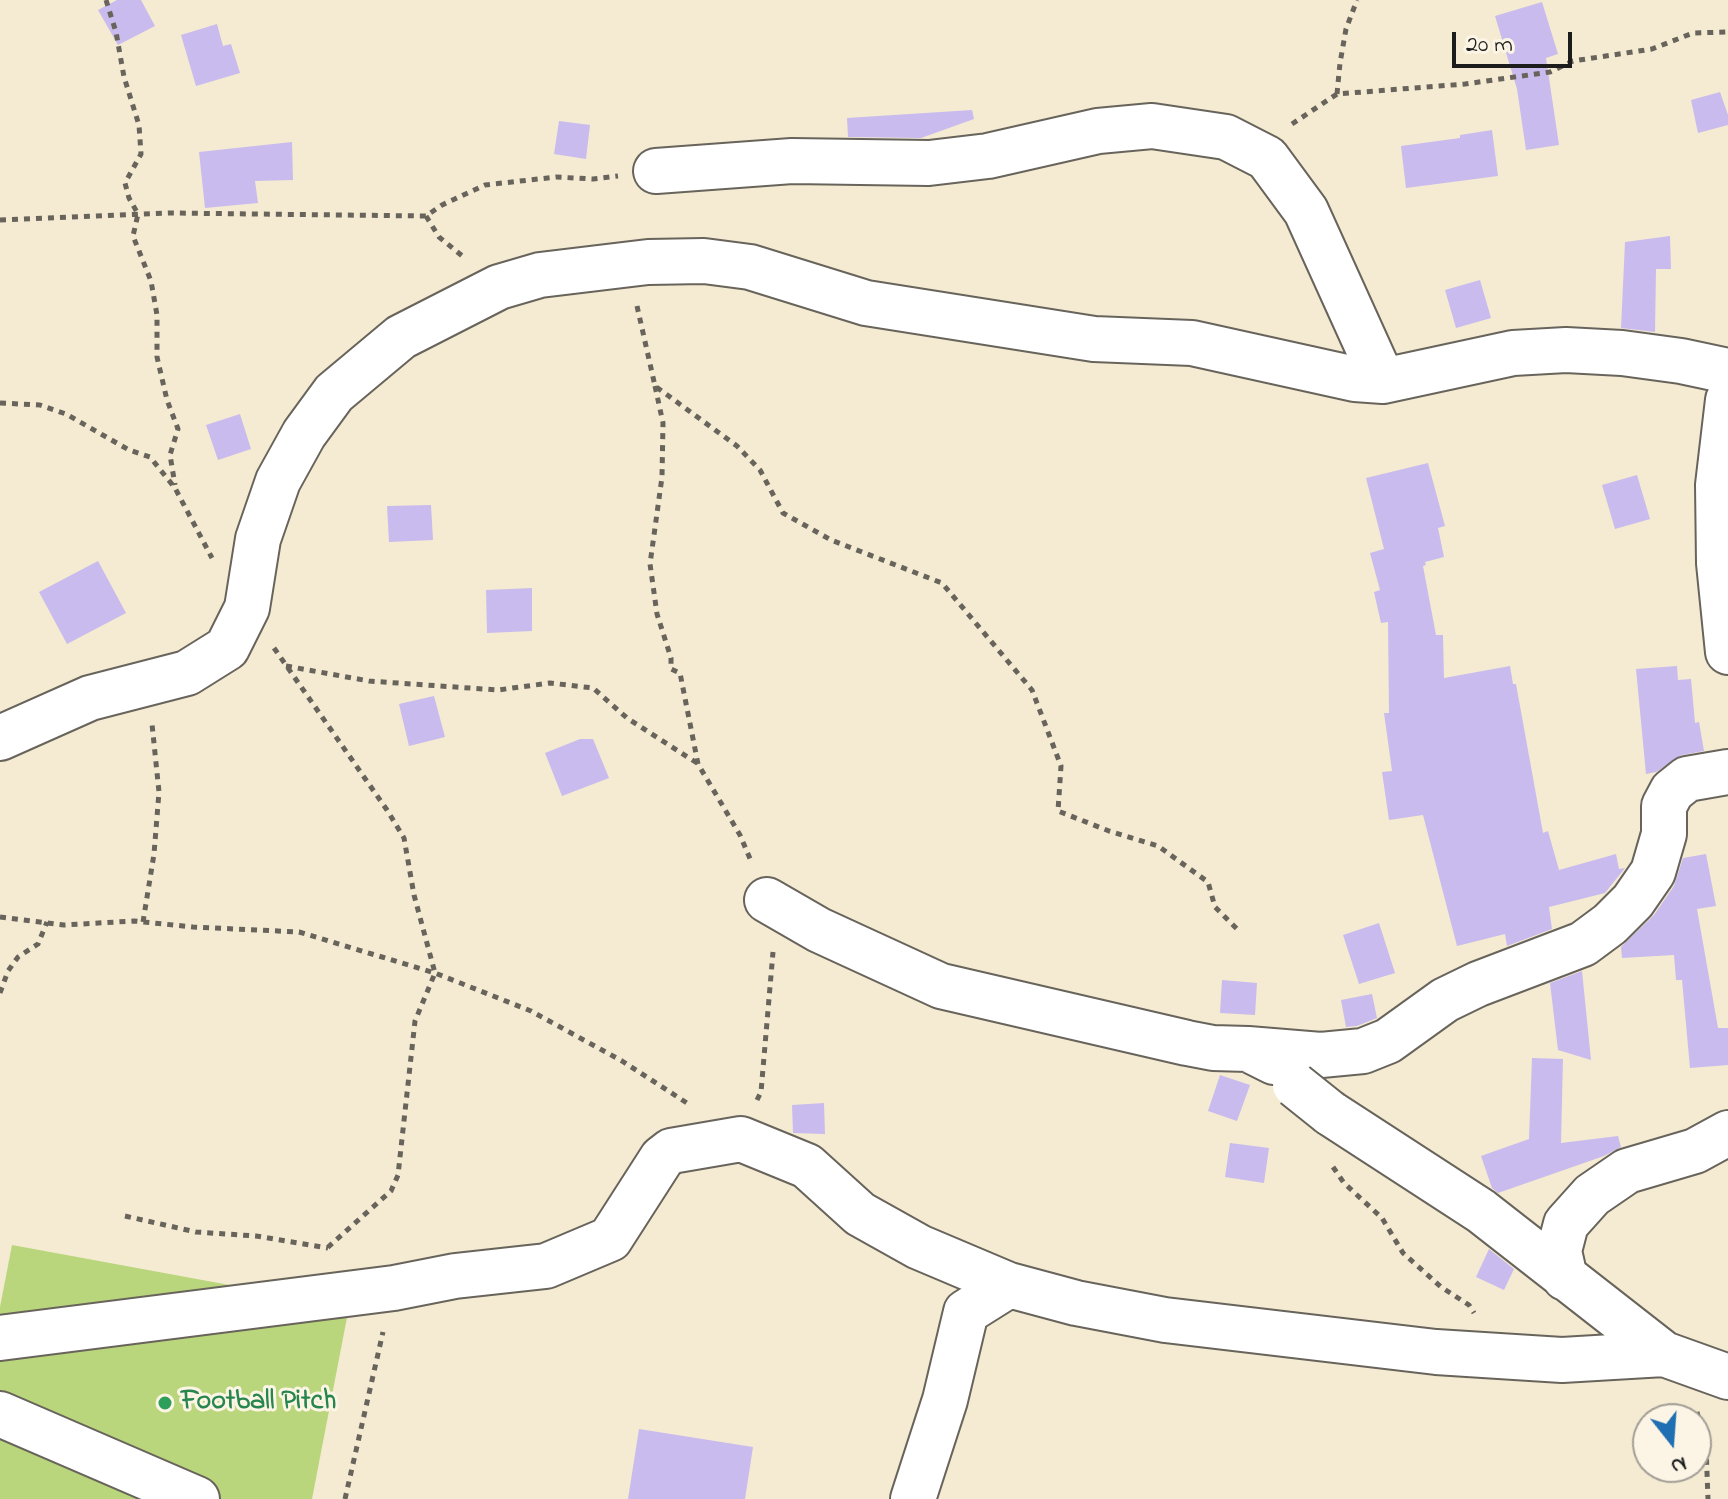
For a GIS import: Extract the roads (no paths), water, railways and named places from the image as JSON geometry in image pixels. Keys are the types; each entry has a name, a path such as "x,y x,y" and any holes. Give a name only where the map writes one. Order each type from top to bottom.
{"street":[{"path":"656,171 792,161 929,163 988,156 1098,131 1152,126 1226,137 1267,158 1306,211 1383,381"},
{"path":"0,738 90,698 187,673 227,648 247,608 258,539 278,481 304,434 334,393 401,337 499,287 540,275 648,262 704,261 750,267 866,303 1094,339 1192,343 1355,379 1383,381 1513,353 1566,350 1637,355 1728,371"},
{"path":"1728,400 1718,485 1719,563 1728,652"},
{"path":"767,900 819,930 941,986 1213,1048 1321,1055 1363,1051 1388,1041 1445,1000 1478,984 1583,944 1610,924 1633,901 1653,872 1664,834 1664,806 1672,791 1687,779 1728,772"},
{"path":"1248,1049 1273,1061 1295,1085 1330,1113 1481,1211 1565,1278 1697,1366"},
{"path":"1565,1278 1559,1251 1566,1224 1592,1195 1627,1171 1695,1151 1728,1133"},
{"path":"0,1338 546,1266 610,1239 662,1158 671,1151 741,1139 807,1166 860,1214 919,1247 1009,1285 1076,1303 1165,1320 1421,1351 1697,1366"},
{"path":"913,1499 945,1400 966,1312 1009,1285"},
{"path":"0,1414 197,1499"}],"place":[{"name":"Football Pitch","path":"165,1403"}]}
